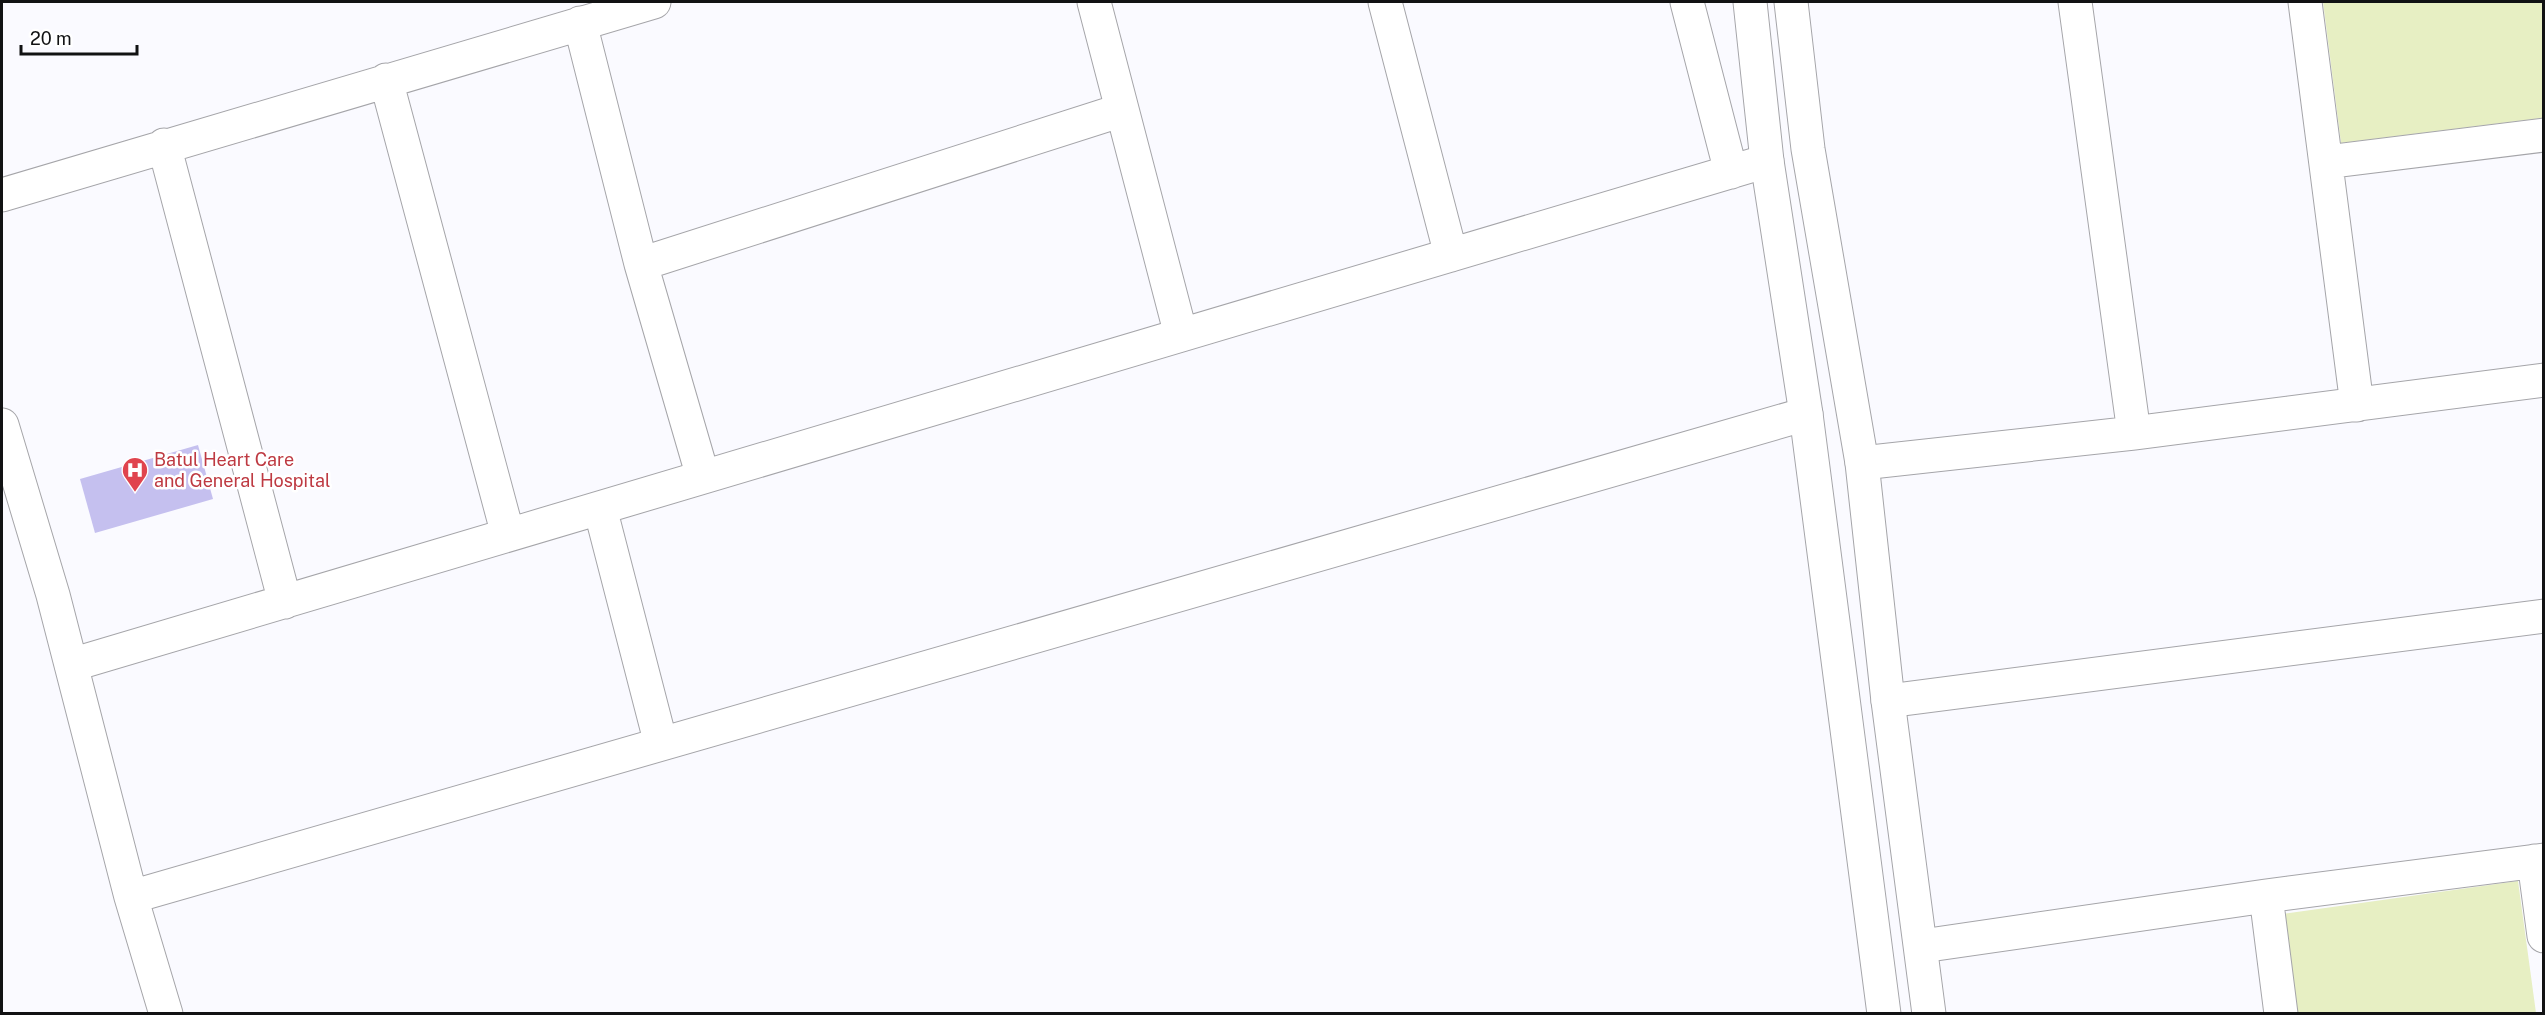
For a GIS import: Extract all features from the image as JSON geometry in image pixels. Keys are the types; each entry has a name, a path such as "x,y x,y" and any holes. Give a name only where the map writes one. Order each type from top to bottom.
{"street":[{"path":"2,195 164,145 654,2"},
{"path":"1094,2 1181,335"},
{"path":"1385,2 1451,255"},
{"path":"1687,2 1731,172"},
{"path":"1750,2 1767,161 1806,414 1884,1014"},
{"path":"1791,2 1808,149 1862,463 1888,701 1922,946 1929,1014"},
{"path":"2075,2 2134,433"},
{"path":"2306,2 2357,405"},
{"path":"580,23 641,264 703,477"},
{"path":"386,80 508,535"},
{"path":"641,264 1122,110"},
{"path":"2326,162 2544,135"},
{"path":"164,145 285,602"},
{"path":"71,665 1767,161"},
{"path":"1862,463 2134,433 2544,380"},
{"path":"131,897 1806,414"},
{"path":"2,424 53,595 131,897 166,1014"},
{"path":"600,508 661,744"},
{"path":"1888,701 2544,616"},
{"path":"1922,946 2266,896 2539,861 2544,936"},
{"path":"2266,896 2281,1014"}],"green space":[{"path":"2323,2 2543,2 2543,118 2341,143"},
{"path":"2518,881 2536,1013 2296,1013 2282,914"}],"building":[{"path":"198,445 213,499 95,533 80,479"}],"place":[{"name":"Batul Heart Care and General Hospital","path":"135,493"}]}
